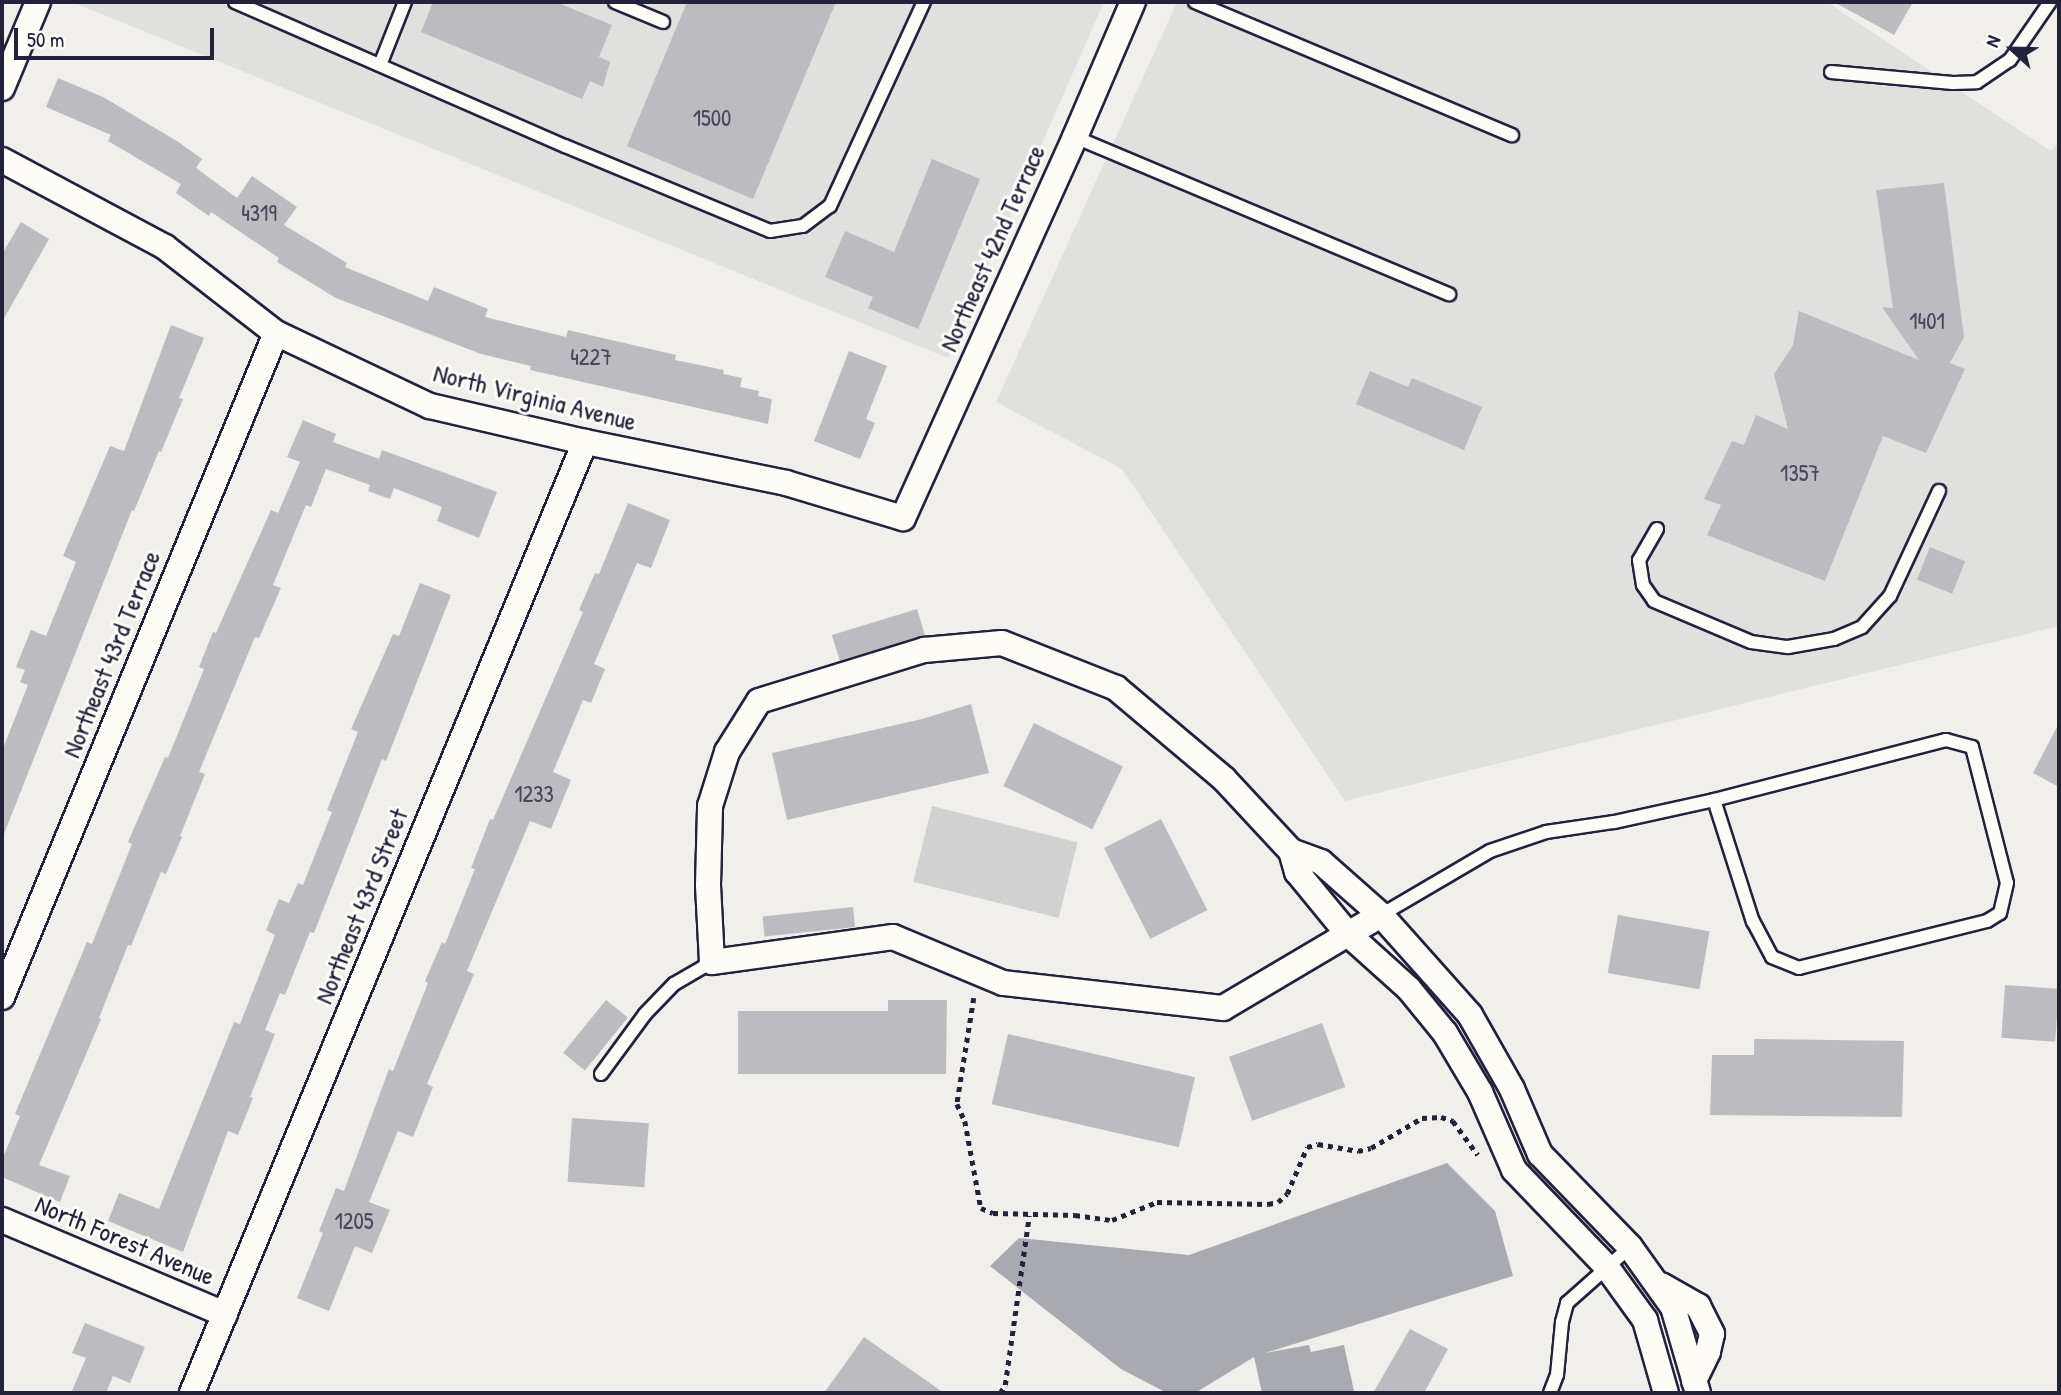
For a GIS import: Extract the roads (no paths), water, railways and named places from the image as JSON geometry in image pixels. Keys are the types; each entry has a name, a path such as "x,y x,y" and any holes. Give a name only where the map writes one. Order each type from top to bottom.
{"street":[{"path":"2,88 38,2"},
{"name":"Northeast 42nd Terrace","path":"903,518 1133,2"},
{"name":"North Virginia Avenue","path":"2,160 165,247 276,333 430,406 585,442 786,483 903,518"},
{"name":"Northeast 43rd Terrace","path":"2,997 276,333"},
{"name":"Northeast 43rd Street","path":"192,1393 585,442"},
{"path":"1291,851 1297,872 1348,934 1409,989 1445,1033 1480,1092 1514,1170 1606,1266 1645,1320 1663,1384 1694,1380 1708,1352 1712,1334 1707,1320 1698,1306 1655,1281 1630,1247 1540,1154 1513,1089 1470,1015 1381,915 1321,862 1291,851 1224,779 1116,688 1002,643 924,650 759,701 727,752 710,806 708,885 712,962 893,937 1003,983 1223,1008 1348,934 1381,915"},
{"name":"North Forest Avenue","path":"2,1220 225,1314"}],"lane":[{"path":"235,2 769,231 803,226 830,205 924,2"},
{"path":"380,65 405,2"},
{"path":"615,2 663,22"},
{"path":"1195,2 1512,135"},
{"path":"1831,72 1953,83 1977,82 2010,60 2050,2"},
{"path":"1075,137 1448,294"},
{"path":"1657,529 1639,560 1643,585 1654,601 1751,642 1788,647 1834,639 1862,627 1890,596 1939,491"},
{"path":"1381,915 1490,851 1535,836 1714,800 1946,740 1972,747 2007,883 2000,913 1987,921 1799,968 1772,957 1753,922 1714,800"},
{"path":"601,1074 645,1014 674,985 712,962"},
{"path":"1550,1393 1557,1375 1562,1322 1567,1303 1630,1247"}]}
